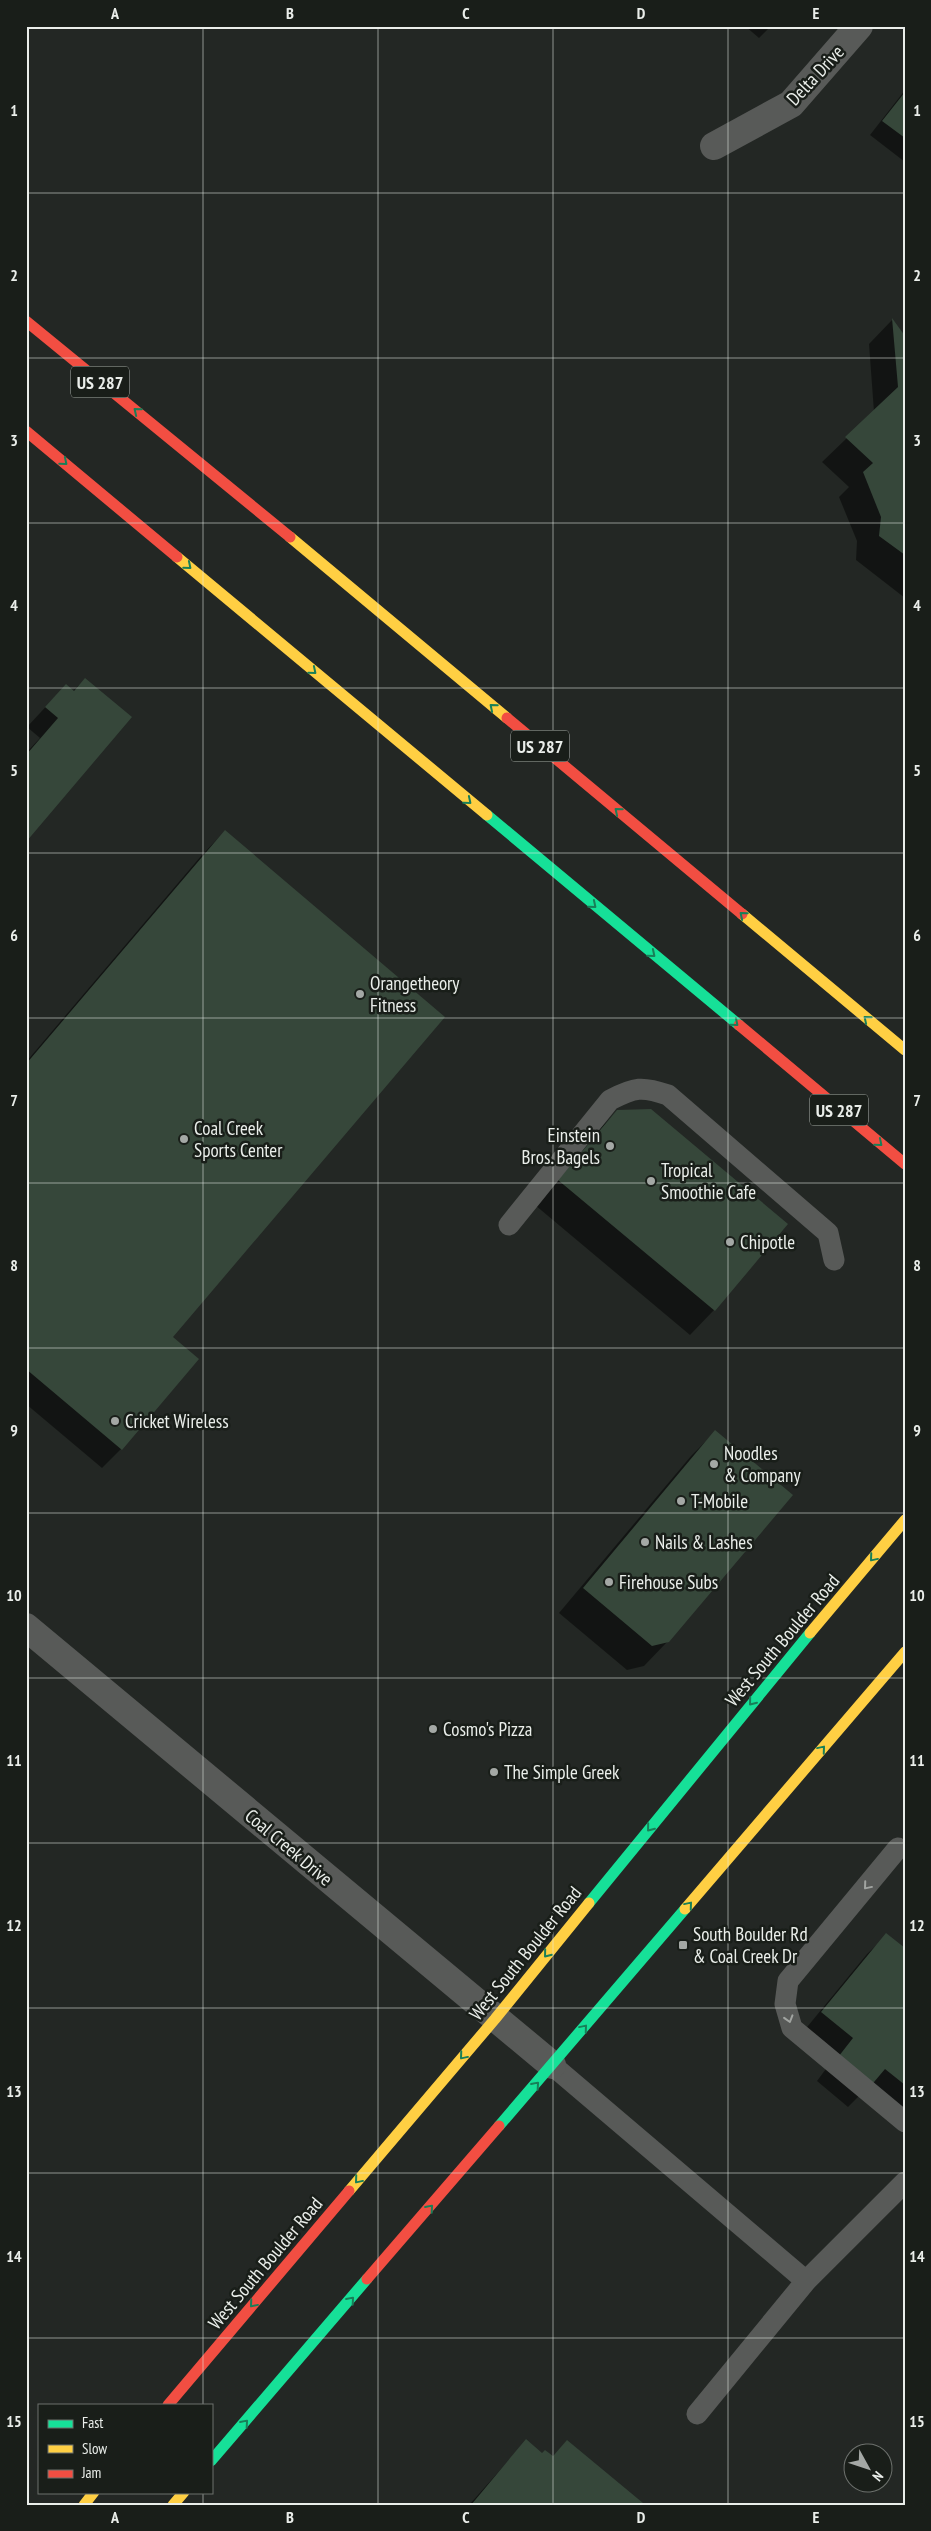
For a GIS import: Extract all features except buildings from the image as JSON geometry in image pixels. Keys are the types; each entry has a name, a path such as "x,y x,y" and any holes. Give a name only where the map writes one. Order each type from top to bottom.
{"main road":[{"name":"US 287","path":"26,321 175,441 905,1050"},
{"name":"US 287","path":"26,430 905,1164"},
{"name":"West South Boulder Road","path":"169,2404 495,2019 777,1672 905,1520"},
{"path":"212,2461 905,1652"},
{"path":"84,2505 92,2494"},
{"path":"173,2505 182,2494"}],"street":[{"name":"Delta Drive","path":"714,146 791,104 860,26"},
{"name":"Coal Creek Drive","path":"26,1627 552,2065"}],"lane":[{"path":"509,1225 610,1100 631,1089 648,1088 668,1095 828,1233 834,1260"},
{"path":"898,1848 788,1981 785,2004 792,2028 905,2122"},
{"path":"552,2065 806,2282"},
{"path":"697,2414 806,2282 905,2182"}],"traffic: fast":[{"path":"487,815 739,1025"},
{"path":"589,1903 810,1633"},
{"path":"499,2126 685,1909"},
{"path":"212,2460 367,2279"}],"traffic: slow":[{"path":"290,537 507,718"},
{"path":"177,557 487,815"},
{"path":"742,914 905,1050"},
{"path":"810,1633 905,1520"},
{"path":"685,1909 905,1652"},
{"path":"349,2191 495,2019 589,1903"},
{"path":"84,2505 92,2494"},
{"path":"173,2505 182,2494"}],"traffic: jam":[{"path":"26,321 290,537"},
{"path":"26,431 177,557"},
{"path":"507,718 742,914"},
{"path":"739,1025 905,1164"},
{"path":"367,2279 499,2126"},
{"path":"169,2404 349,2191"}],"place":[{"name":"Orangetheory Fitness","path":"360,994"},
{"name":"Coal Creek Sports Center","path":"184,1139"},
{"name":"Einstein Bros. Bagels","path":"610,1146"},
{"name":"Tropical Smoothie Cafe","path":"651,1181"},
{"name":"Chipotle","path":"730,1242"},
{"name":"Cricket Wireless","path":"115,1421"},
{"name":"Noodles & Company","path":"714,1464"},
{"name":"T-Mobile","path":"681,1501"},
{"name":"Nails & Lashes","path":"645,1542"},
{"name":"Firehouse Subs","path":"609,1582"},
{"name":"Cosmo's Pizza","path":"433,1729"},
{"name":"The Simple Greek","path":"494,1772"},
{"name":"South Boulder Rd & Coal Creek Dr","path":"683,1945"}]}
